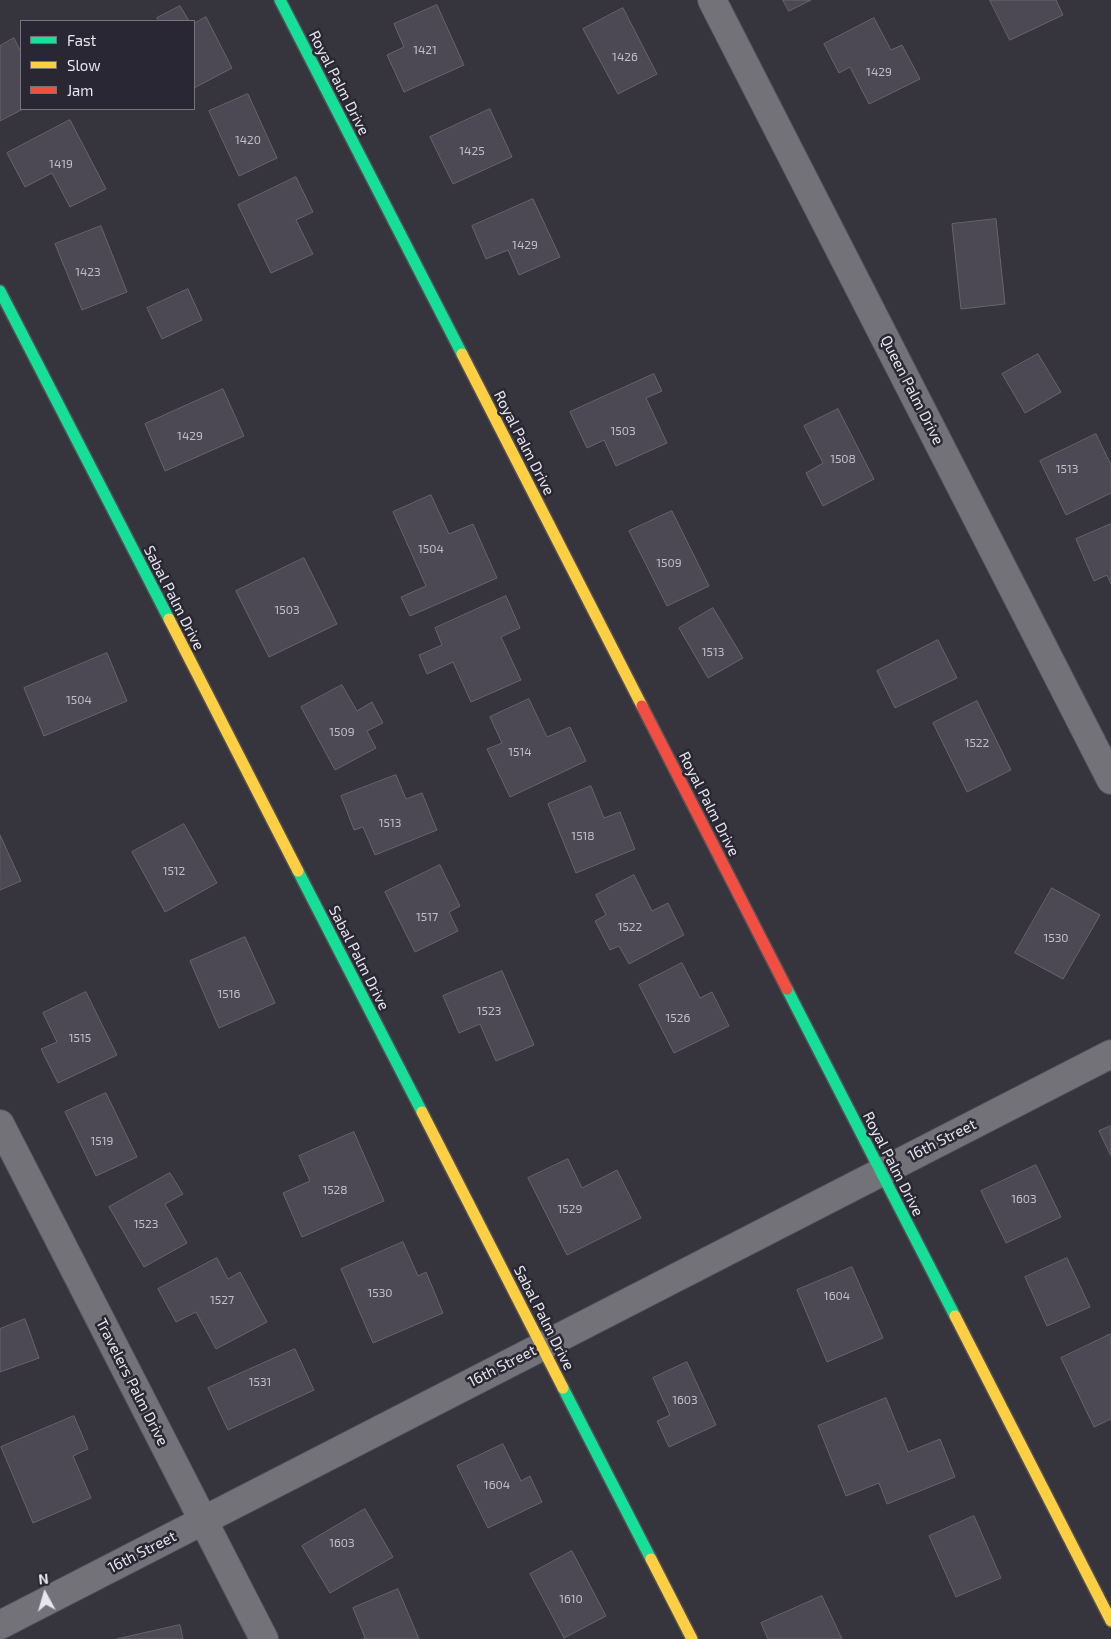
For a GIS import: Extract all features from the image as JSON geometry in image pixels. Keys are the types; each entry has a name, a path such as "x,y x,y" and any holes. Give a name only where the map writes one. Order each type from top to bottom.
{"street":[{"name":"Royal Palm Drive","path":"280,0 1111,1621"},
{"name":"Queen Palm Drive","path":"712,0 1111,780"},
{"name":"Sabal Palm Drive","path":"0,291 692,1639"},
{"name":"16th Street","path":"0,1626 880,1171 1111,1054"},
{"name":"Travelers Palm Drive","path":"0,1124 264,1639"}],"building":[{"path":"783,0 811,0 789,11"},
{"path":"990,0 1056,0 1063,15 1010,40"},
{"path":"437,5 464,65 404,92 387,55 404,47 394,24"},
{"path":"180,6 188,20 158,20 157,18"},
{"path":"623,8 657,74 618,94 583,29"},
{"path":"206,17 232,68 195,87 195,23"},
{"path":"874,18 891,50 902,45 920,79 869,104 850,67 839,73 824,44"},
{"path":"14,38 20,50 21,110 0,121 0,46"},
{"path":"248,94 277,158 239,176 209,111"},
{"path":"490,109 512,157 453,184 430,137"},
{"path":"70,120 106,189 70,207 52,173 25,187 7,153"},
{"path":"296,177 313,212 296,220 313,254 271,273 238,205"},
{"path":"533,199 560,257 519,275 508,250 486,259 472,226"},
{"path":"996,219 1005,304 961,309 952,224"},
{"path":"101,226 127,292 82,310 55,244"},
{"path":"188,289 202,320 162,339 147,308"},
{"path":"1038,354 1061,392 1025,413 1002,374"},
{"path":"654,374 662,391 646,398 667,443 616,466 604,440 587,448 570,412"},
{"path":"223,389 244,436 165,471 145,424"},
{"path":"838,409 874,479 823,506 806,473 823,463 804,426"},
{"path":"1096,434 1111,465 1111,493 1066,515 1040,461"},
{"path":"431,495 449,534 473,524 497,578 410,616 401,597 426,586 393,512"},
{"path":"672,511 709,586 667,606 629,531"},
{"path":"1111,524 1111,584 1107,575 1094,581 1076,539"},
{"path":"304,558 337,624 269,657 236,591"},
{"path":"506,596 520,628 501,637 521,680 471,702 453,662 427,674 419,655 442,645 435,628"},
{"path":"713,608 743,658 708,678 679,628"},
{"path":"938,640 957,678 895,708 877,671"},
{"path":"107,653 127,701 44,736 24,688"},
{"path":"342,685 357,711 372,702 383,723 367,731 376,748 335,770 301,707"},
{"path":"529,699 547,737 570,727 586,761 510,797 487,749 502,743 490,717"},
{"path":"977,701 1011,770 967,792 933,723"},
{"path":"396,775 406,799 422,793 437,830 375,855 363,827 354,830 341,796"},
{"path":"591,786 604,818 620,812 635,849 576,873 548,804"},
{"path":"184,824 217,883 165,912 132,852"},
{"path":"0,835 21,881 0,890"},
{"path":"440,865 460,906 449,912 458,931 415,952 385,892"},
{"path":"634,875 652,911 668,903 684,935 629,964 619,946 610,950 595,921 606,915 596,895"},
{"path":"1052,888 1100,915 1063,979 1015,953"},
{"path":"245,937 275,1003 219,1028 190,961"},
{"path":"682,963 700,998 712,992 729,1026 674,1053 639,985"},
{"path":"502,971 534,1045 496,1061 480,1024 459,1033 443,996"},
{"path":"86,992 117,1055 58,1083 41,1049 57,1042 43,1013"},
{"path":"106,1093 137,1157 96,1176 65,1112"},
{"path":"1111,1126 1111,1156 1099,1131"},
{"path":"354,1132 384,1201 302,1237 283,1193 310,1181 299,1156"},
{"path":"568,1159 582,1188 617,1170 641,1218 567,1255 528,1178"},
{"path":"1036,1165 1061,1217 1006,1243 981,1191"},
{"path":"170,1173 183,1194 165,1204 187,1243 144,1267 109,1207"},
{"path":"403,1242 418,1276 426,1272 443,1313 373,1343 341,1269"},
{"path":"217,1258 228,1279 240,1272 267,1322 216,1349 196,1312 176,1322 158,1289"},
{"path":"1067,1258 1090,1307 1047,1326 1025,1277"},
{"path":"852,1267 883,1338 827,1362 797,1290"},
{"path":"25,1319 39,1358 0,1372 0,1329"},
{"path":"1111,1334 1111,1419 1094,1427 1061,1358"},
{"path":"295,1349 314,1390 228,1430 208,1388"},
{"path":"687,1362 716,1425 669,1447 657,1421 670,1415 653,1378"},
{"path":"886,1398 908,1452 940,1439 955,1477 887,1504 879,1483 846,1496 818,1426"},
{"path":"74,1416 88,1449 73,1456 91,1498 33,1523 1,1447"},
{"path":"503,1444 521,1481 530,1476 542,1502 488,1528 457,1466"},
{"path":"365,1509 393,1557 330,1593 302,1546"},
{"path":"974,1516 1001,1578 956,1597 929,1536"},
{"path":"572,1551 606,1616 564,1638 530,1574"},
{"path":"398,1589 419,1639 363,1639 365,1638 353,1608"},
{"path":"822,1596 842,1639 768,1639 761,1623"},
{"path":"180,1625 183,1639 117,1639"}],"traffic: fast":[{"path":"280,0 462,354"},
{"path":"0,291 169,619"},
{"path":"298,871 422,1112"},
{"path":"787,989 955,1316"},
{"path":"563,1388 651,1559"}],"traffic: slow":[{"path":"462,354 642,706"},
{"path":"169,619 298,871"},
{"path":"422,1112 563,1388"},
{"path":"955,1316 1111,1621"},
{"path":"651,1559 692,1639"}],"traffic: jam":[{"path":"642,706 787,989"}]}
